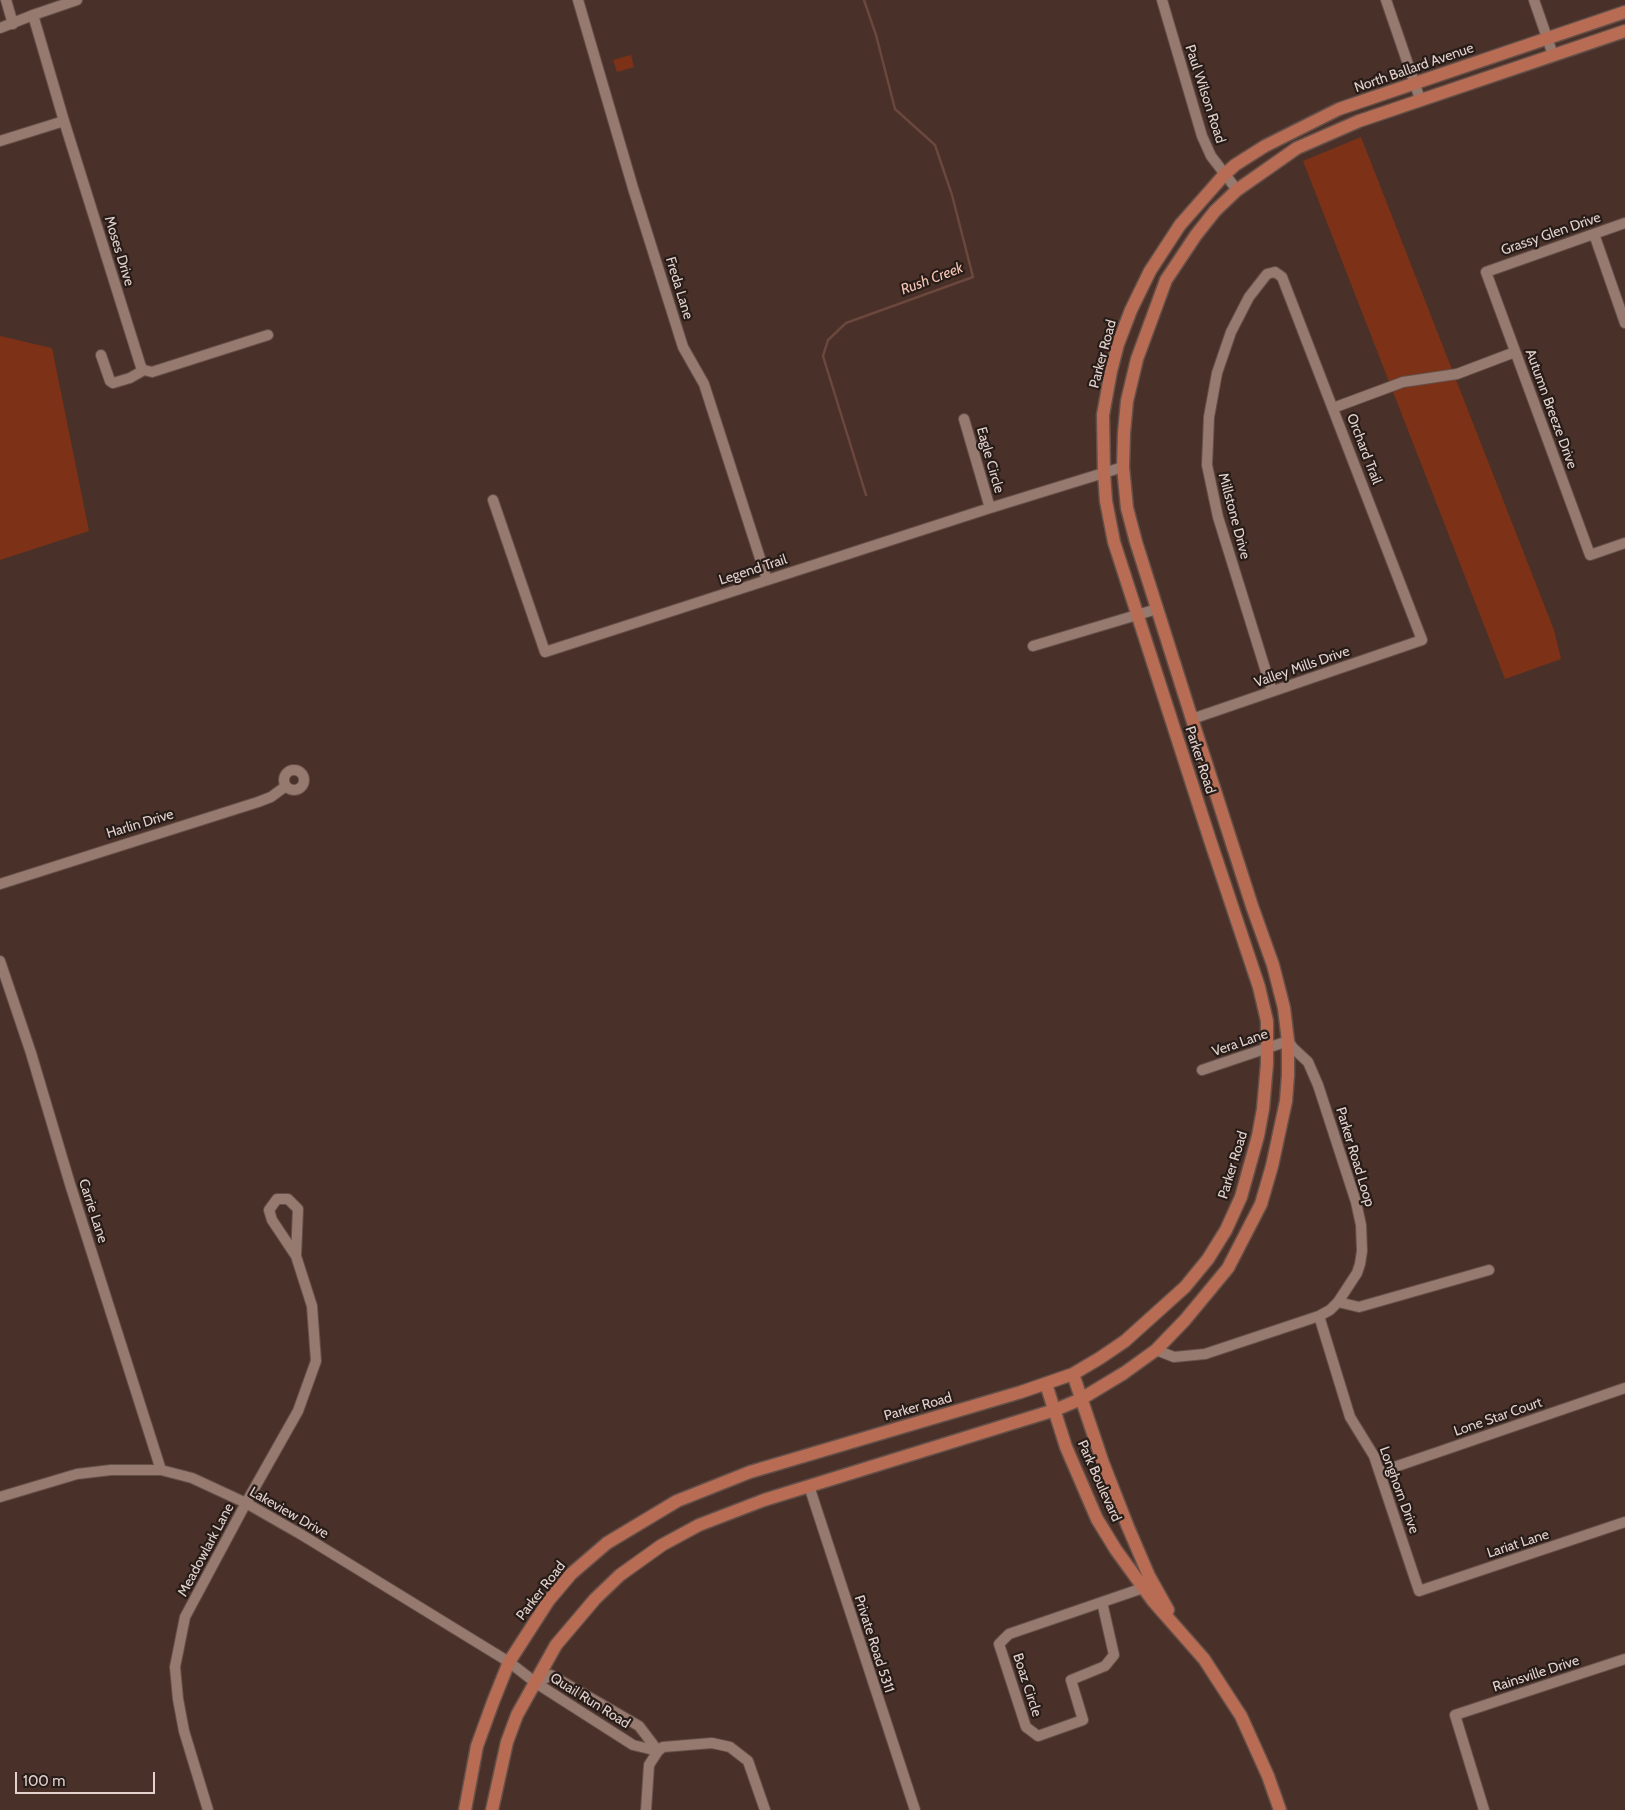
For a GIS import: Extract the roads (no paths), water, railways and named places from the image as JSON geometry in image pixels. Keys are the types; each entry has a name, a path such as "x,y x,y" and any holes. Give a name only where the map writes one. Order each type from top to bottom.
{"main road":[{"name":"North Ballard Avenue","path":"1224,175 1235,165 1265,146 1315,120 1353,104 1625,12"},
{"path":"1237,190 1297,148 1352,123 1625,31"},
{"name":"Parker Road","path":"465,1810 477,1746 509,1662 549,1600 571,1574 607,1543 676,1501 750,1472 1046,1384 1073,1374 1124,1341 1185,1287 1208,1259 1241,1197 1264,1109 1267,1021 1260,987 1136,615 1114,542 1106,501 1103,415 1116,353 1131,310 1150,271 1169,241 1224,175"},
{"name":"Parker Road","path":"492,1810 506,1742 517,1715 556,1645 575,1620 620,1575 662,1545 699,1525 764,1500 1055,1410 1081,1399 1124,1373 1156,1350 1185,1320 1228,1268 1262,1204 1286,1101 1288,1041 1284,1008 1273,965 1252,906 1157,609 1127,508 1123,467 1124,434 1129,393 1137,359 1166,280 1196,235 1237,190"},
{"name":"Park Boulevard","path":"1073,1374 1103,1463 1128,1527 1149,1576 1178,1630"},
{"name":"Park Boulevard","path":"1046,1384 1066,1446 1097,1519 1143,1588 1204,1659 1242,1716 1268,1776 1280,1810"}],"street":[{"path":"6,0 13,24"},
{"path":"0,28 77,0"},
{"name":"Freda Lane","path":"578,0 633,188 683,347 704,384 767,580"},
{"name":"Paul Wilson Road","path":"1162,0 1202,136 1211,156 1237,190"},
{"path":"1386,0 1420,99"},
{"path":"1534,0 1553,55"},
{"name":"Moses Drive","path":"33,15 139,362 144,370"},
{"path":"0,141 64,121"},
{"name":"Grassy Glen Drive","path":"1486,272 1625,223"},
{"path":"1594,234 1625,323"},
{"name":"Orchard Trail","path":"1275,272 1282,277 1422,640"},
{"name":"Millstone Drive","path":"1272,692 1218,517 1207,465 1210,408 1217,373 1231,332 1249,297 1267,274 1275,272"},
{"name":"Autumn Breeze Drive","path":"1486,272 1590,555 1625,543"},
{"path":"101,355 110,381 113,383 130,378 144,370 152,372 268,336"},
{"path":"1333,408 1403,382 1458,374 1515,352"},
{"name":"Eagle Circle","path":"964,419 990,508"},
{"name":"Legend Trail","path":"493,500 545,652 1123,467"},
{"path":"1033,646 1157,609"},
{"name":"Valley Mills Drive","path":"1192,719 1422,640"},
{"name":"Harlin Drive","path":"0,884 258,802 271,797 286,786"},
{"name":"Carrie Lane","path":"0,960 31,1053 70,1184 161,1470"},
{"name":"Vera Lane","path":"1202,1070 1288,1041"},
{"name":"Parker Road Loop","path":"1156,1350 1174,1357 1205,1354 1319,1316 1330,1310 1338,1302 1357,1273 1362,1251 1356,1202 1312,1070 1308,1062 1288,1041"},
{"name":"Meadowlark Lane","path":"208,1810 184,1731 178,1699 175,1668 185,1617 298,1410 316,1361 312,1306 296,1256 272,1220 269,1210 277,1199 288,1199 298,1209 296,1256"},
{"path":"1338,1302 1359,1307 1489,1270"},
{"name":"Longhorn Drive","path":"1319,1316 1350,1417 1374,1456 1419,1591"},
{"name":"Lone Star Court","path":"1380,1472 1625,1388"},
{"name":"Lakeview Drive","path":"0,1498 77,1474 111,1470 161,1470 192,1478 246,1503 509,1662 536,1683"},
{"name":"Private Road 5311","path":"809,1486 915,1810"},
{"name":"Lariat Lane","path":"1419,1591 1625,1522"},
{"name":"Boaz Circle","path":"1102,1602 1114,1655 1106,1666 1071,1680 1083,1720 1038,1736 1026,1727 999,1644 1009,1634 1102,1602 1143,1588"},
{"name":"Rainsville Drive","path":"1484,1810 1455,1715 1625,1659"},
{"name":"Quail Run Road","path":"551,1675 639,1726 658,1751 633,1744 536,1683 551,1675"},
{"name":"Quail Run Road","path":"658,1751 663,1747 712,1742 730,1747 748,1760 765,1810"},
{"path":"646,1810 649,1765 658,1751"}],"waterway":[{"name":"Rush Creek","path":"864,0 876,35 895,109 935,145 952,195 973,277 846,323 828,340 823,356 866,495"}]}
